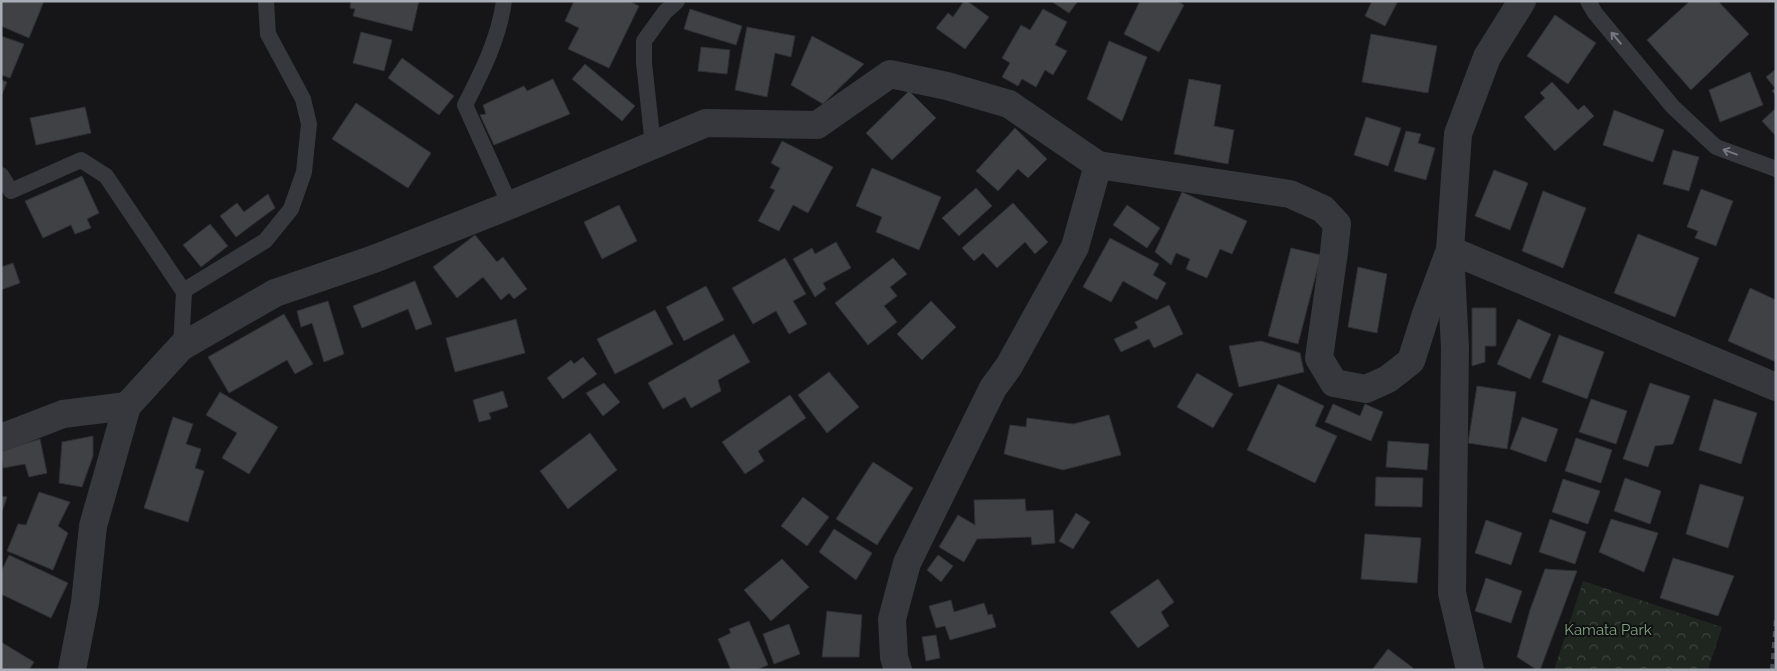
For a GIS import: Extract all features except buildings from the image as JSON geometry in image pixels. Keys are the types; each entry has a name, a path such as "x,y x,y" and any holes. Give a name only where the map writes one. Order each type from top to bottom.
{"street":[{"path":"1470,670 1452,593 1455,348 1450,250 1458,134 1487,57 1522,1"},
{"path":"72,670 85,603 93,526 127,406 181,347 275,293 374,259 510,205 706,123 818,125 890,74 947,86 1010,104 1098,165 1290,194 1323,209 1337,224 1319,358 1334,382 1366,389 1388,379 1411,361 1450,250"},
{"path":"898,670 894,657 892,619 907,563 993,388 1009,366 1075,247 1098,165"},
{"path":"1450,250 1776,387"},
{"path":"1,438 63,414 127,406"}],"lane":[{"path":"183,290 265,241 291,209 304,172 308,124 303,99 268,34 266,1"},
{"path":"504,1 487,63 465,105 510,205"},
{"path":"653,145 644,63 644,41 665,12 677,1"},
{"path":"1588,1 1595,13 1673,106 1716,146 1776,169"},
{"path":"1,175 11,191 81,160 106,176 183,290 181,347"}],"green space":[{"name":"Kamata Park","path":"1583,581 1722,627 1708,670 1554,670"}],"railway":[{"path":"1772,670 1776,618"}]}
